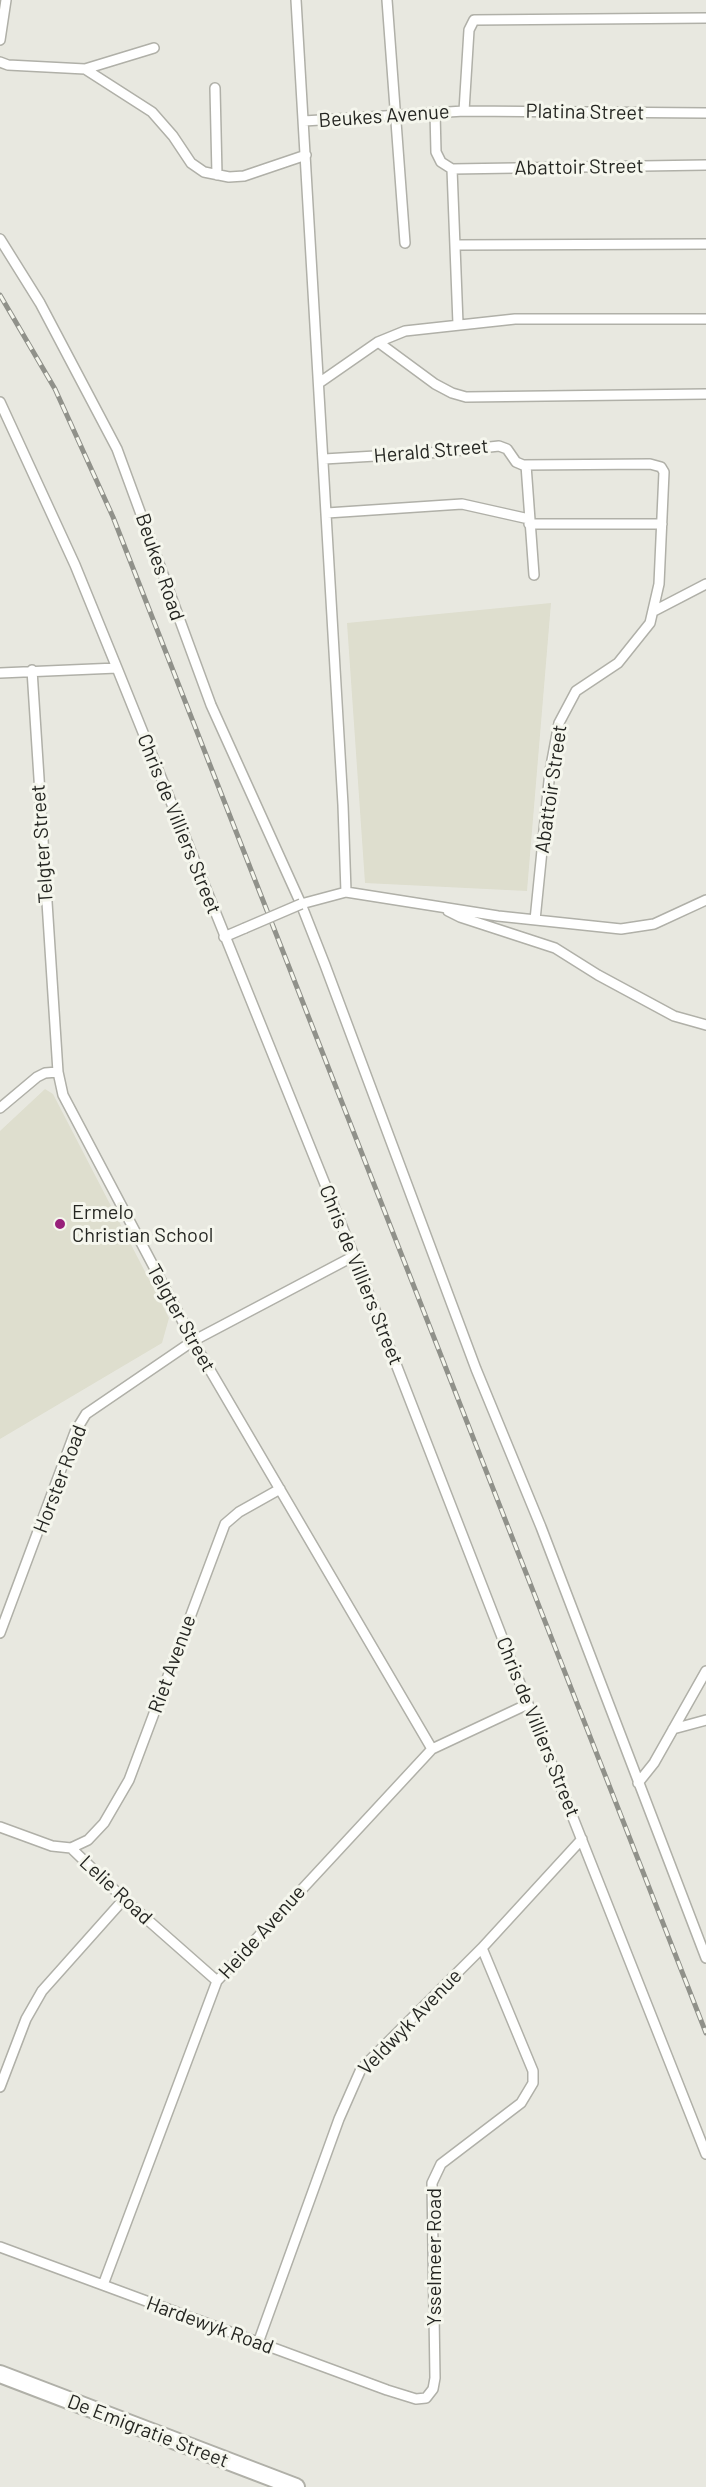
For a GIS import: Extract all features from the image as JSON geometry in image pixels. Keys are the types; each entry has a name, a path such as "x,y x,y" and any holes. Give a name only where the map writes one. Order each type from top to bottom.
{"highway":[{"name":"De Emigratie Street","path":"0,2374 297,2487"}],"street":[{"path":"0,40 6,0"},
{"path":"296,0 324,459 346,892"},
{"path":"387,0 405,243"},
{"path":"464,111 469,30 474,20 706,18"},
{"path":"85,69 154,48"},
{"name":"Beukes Avenue","path":"0,62 8,65 85,69 152,112 197,169 217,175 244,176 306,155"},
{"path":"215,88 217,175"},
{"name":"Beukes Avenue","path":"304,121 394,113 464,111"},
{"name":"Platina Street","path":"464,111 706,113"},
{"path":"435,112 436,152 441,162 452,169 458,324"},
{"name":"Abattoir Street","path":"452,169 706,165"},
{"name":"Beukes Road","path":"0,239 40,303 117,449 211,705 301,904 476,1369 541,1527 706,1958"},
{"path":"456,245 706,244"},
{"path":"319,383 378,342 405,332 515,319 706,319"},
{"path":"378,342 435,384 460,396 706,394"},
{"name":"Chris de Villiers Street","path":"0,402 75,565 354,1256 706,2154"},
{"name":"Herald Street","path":"324,459 444,452 499,446 507,449 516,462 526,465"},
{"name":"Abattoir Street","path":"526,465 651,464 661,467 665,480 659,584 654,611 644,632 625,656 611,670 576,692 562,714 550,771 535,920"},
{"path":"526,465 534,575"},
{"path":"327,513 458,504 529,522 662,524"},
{"path":"654,611 706,584"},
{"path":"0,673 117,668"},
{"name":"Telgter Street","path":"32,670 58,1072 63,1095 75,1122 193,1341 432,1749"},
{"path":"224,937 301,904 346,892 498,916 621,929 654,924 706,900"},
{"path":"440,907 460,917 555,948 597,975 674,1016 706,1025"},
{"path":"0,1108 37,1077 45,1073 58,1072"},
{"name":"Horster Road","path":"0,1633 82,1419 99,1403 193,1341 354,1256"},
{"name":"Riet Avenue","path":"71,1848 88,1840 104,1823 129,1780 225,1524 239,1512 280,1489"},
{"path":"638,1783 654,1763 706,1671"},
{"name":"Heide Avenue","path":"103,2285 217,1980 432,1749 528,1704"},
{"path":"673,1729 706,1720"},
{"name":"Lelie Road","path":"0,1827 52,1846 71,1848 124,1899 217,1980"},
{"name":"Veldwyk Avenue","path":"258,2343 339,2119 361,2069 482,1948 582,1839"},
{"path":"0,2087 34,2002 124,1899"},
{"name":"Ysselmeer Road","path":"422,2399 430,2394 435,2378 432,2183 441,2164 521,2103 533,2084 533,2071 482,1948"},
{"name":"Hardewyk Road","path":"0,2247 387,2390 422,2399"}],"shaded area":[{"path":"551,603 527,891 365,883 347,623"},
{"name":"Ermelo Christian School","path":"45,1089 53,1094 169,1318 162,1343 0,1439 0,1131"}],"railway":[{"path":"0,295 55,389 113,517 706,2033"}],"place":[{"name":"Ermelo Christian School","path":"60,1224"}]}
